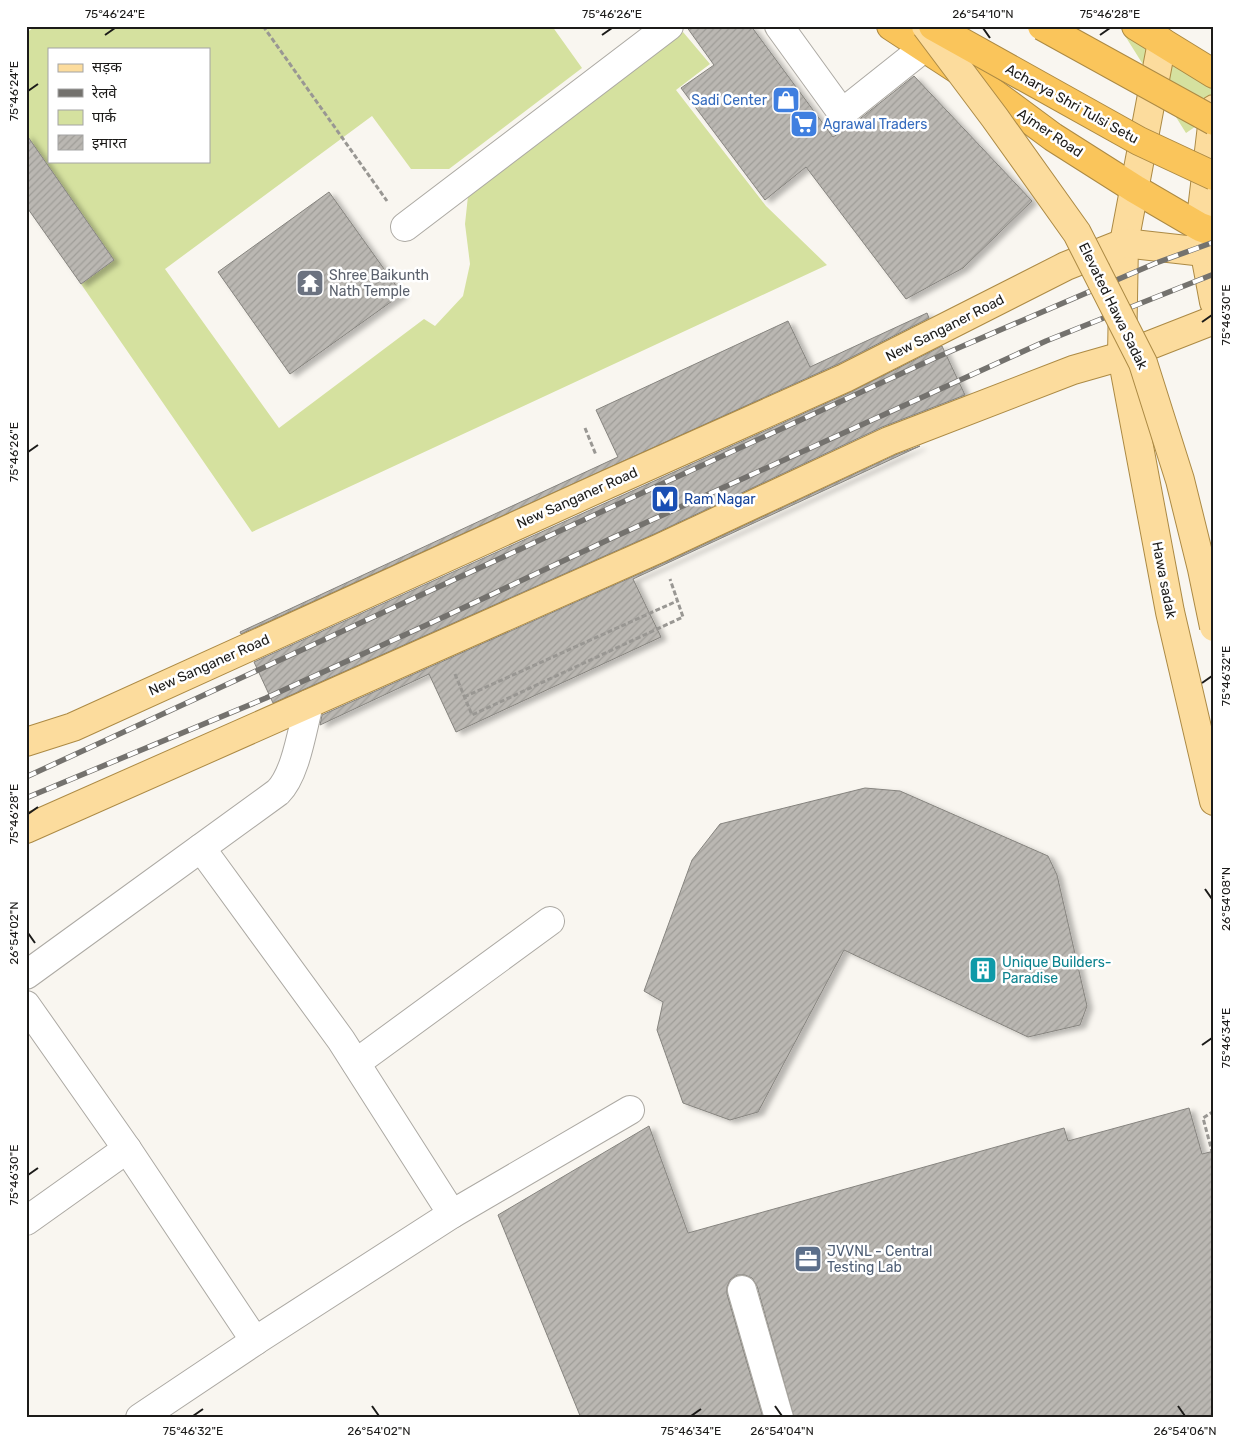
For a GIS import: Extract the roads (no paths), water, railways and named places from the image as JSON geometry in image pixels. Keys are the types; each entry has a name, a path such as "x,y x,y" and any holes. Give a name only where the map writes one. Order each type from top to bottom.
{"highway":[{"name":"Ajmer Road","path":"891,26 928,33 992,92 1053,137 1206,237"},
{"path":"1042,26 1214,121"},
{"path":"1136,26 1214,74"},
{"name":"Acharya Shri Tulsi Setu","path":"928,33 1140,141 1214,176"}],"main road":[{"name":"Elevated Hawa Sadak","path":"928,33 995,118 1077,233 1143,363 1180,480 1214,627"},
{"path":"1122,356 1124,243 1162,42"},
{"path":"1214,109 1206,237 1214,302"},
{"name":"New Sanganer Road","path":"26,742 73,727 845,378 1066,266 1124,243 1206,237"},
{"path":"26,829 660,548 889,441 1073,370 1122,356 1214,320"},
{"name":"Hawa sadak","path":"1122,356 1170,612 1214,802"}],"street":[{"path":"405,227 669,26"},
{"path":"778,26 842,113 928,33"},
{"path":"26,975 278,792 285,785 291,772 308,704"},
{"path":"201,848 356,1062 452,1214"},
{"path":"356,1062 550,921"},
{"path":"26,1005 127,1149 255,1341"},
{"path":"140,1418 255,1341 452,1214 630,1110"},
{"path":"26,1221 127,1149"},
{"path":"742,1290 779,1418"}],"railway":[{"path":"26,777 935,358 1156,263 1214,242"},
{"path":"26,798 266,698 1046,341 1214,274"}],"place":[{"name":"Sadi Center","path":"786,100"},
{"name":"Agrawal Traders","path":"804,124"},
{"name":"Shree Baikunth Nath Temple","path":"310,283"},
{"name":"Ram Nagar","path":"665,499"},
{"name":"Unique Builders- Paradise","path":"983,970"},
{"name":"JVVNL - Central Testing Lab","path":"808,1259"}]}
